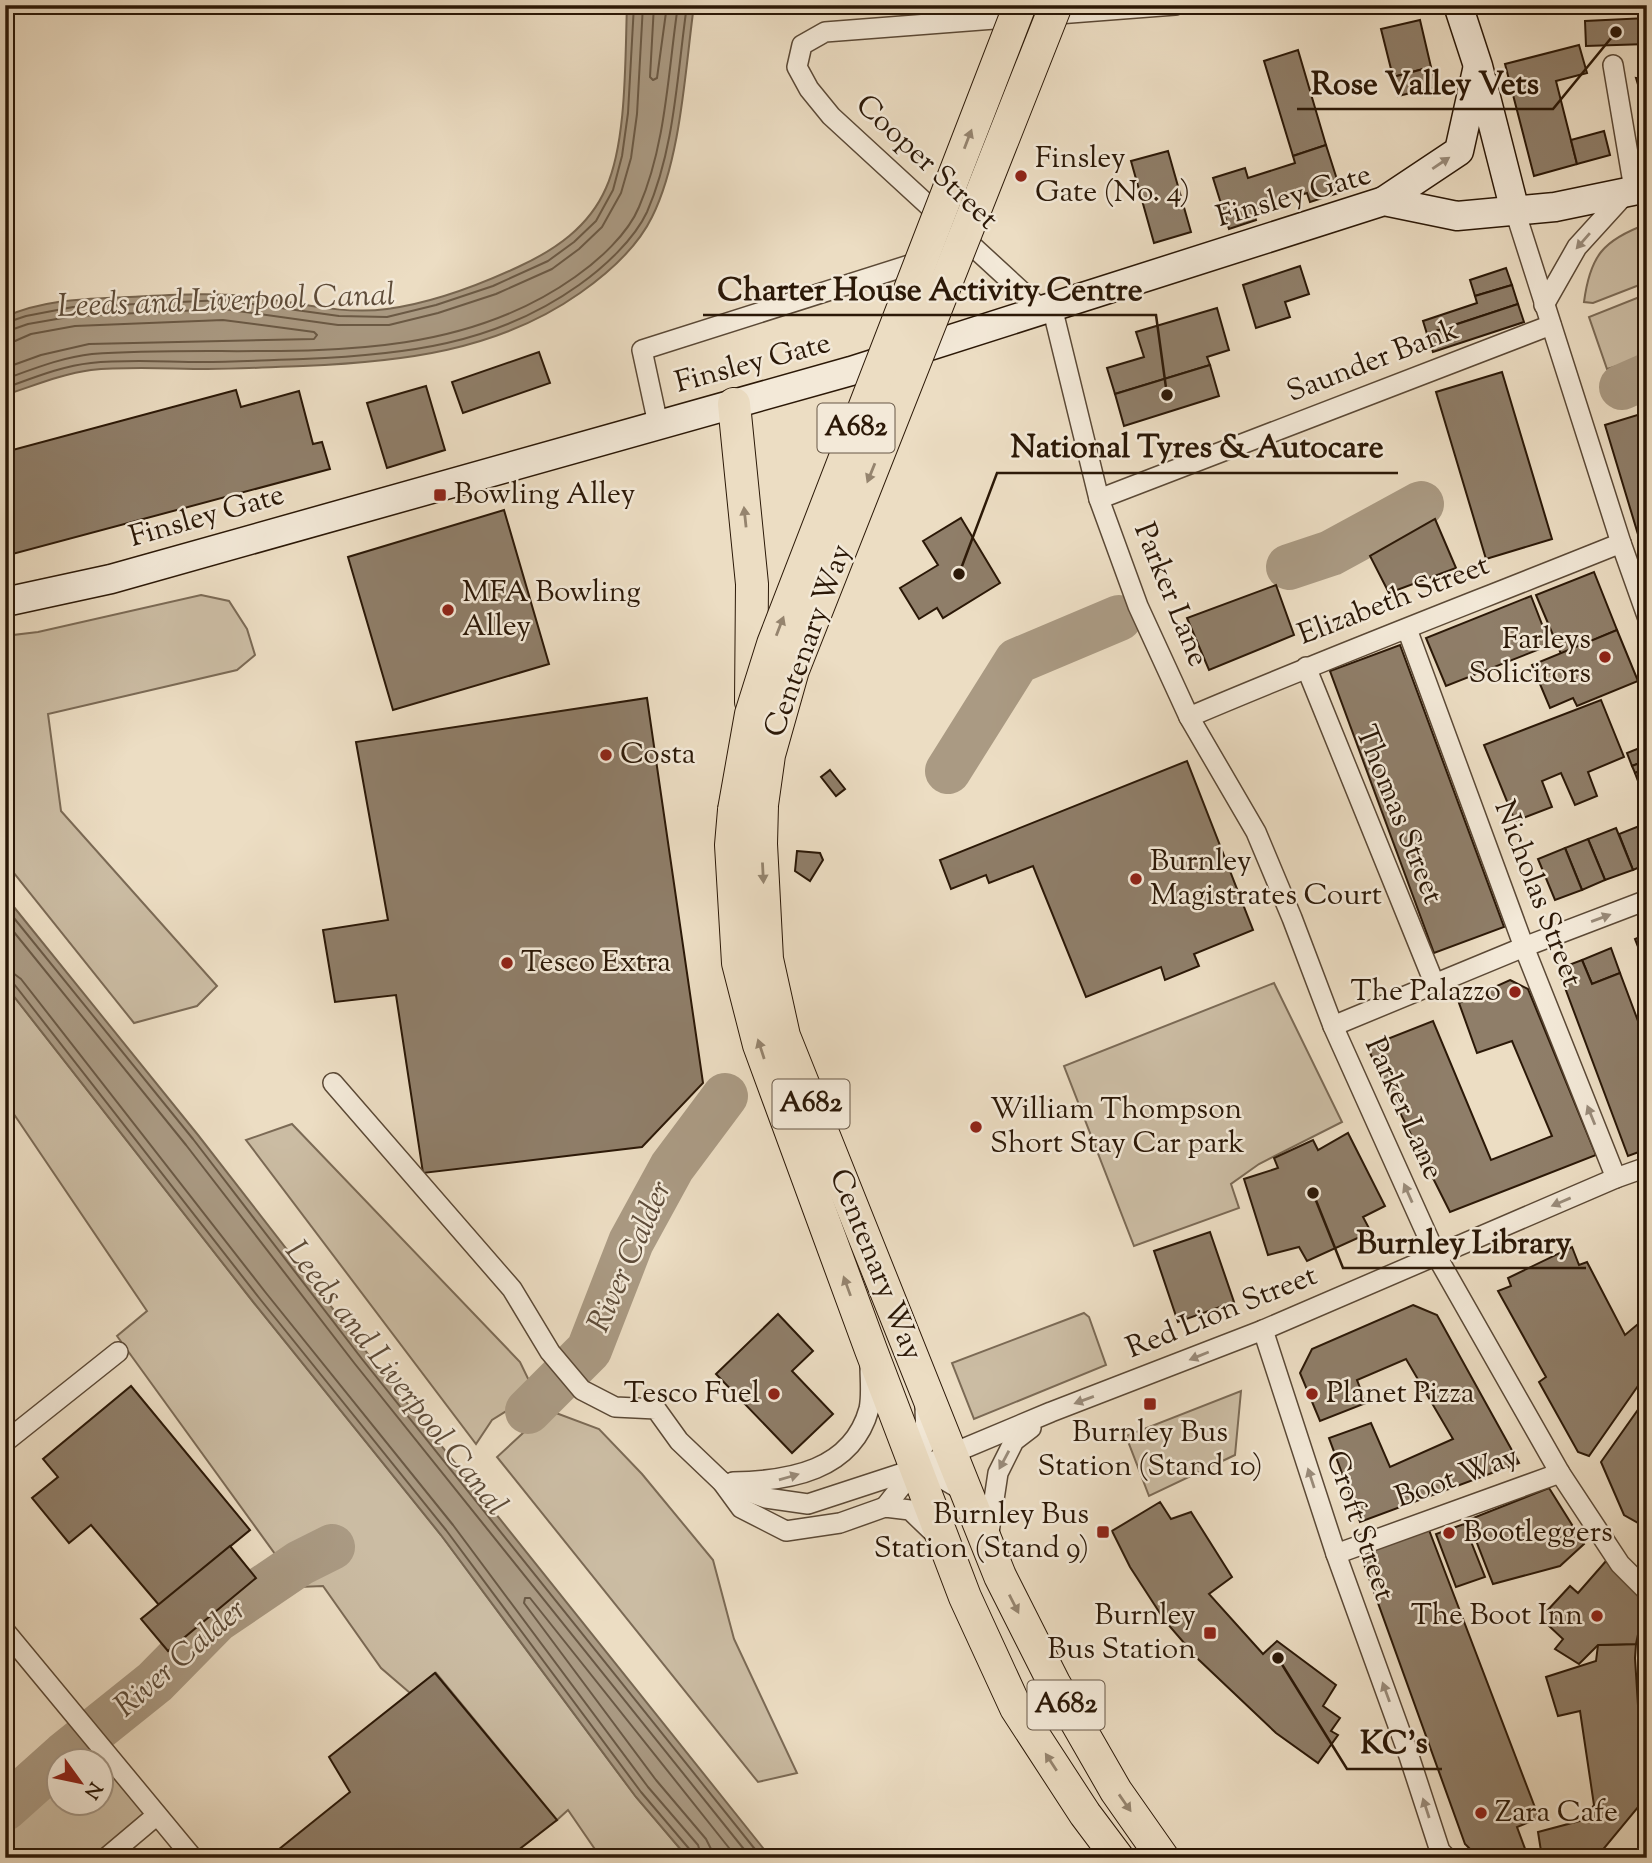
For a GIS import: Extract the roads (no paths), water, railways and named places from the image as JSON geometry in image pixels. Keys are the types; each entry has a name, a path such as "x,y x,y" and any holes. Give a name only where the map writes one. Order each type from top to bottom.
{"main road":[{"name":"Centenary Way","path":"1020,5 773,644 751,714 748,808 761,844 767,959 784,1036 923,1388 988,1541 1000,1576 1054,1683 1116,1791 1163,1858"},
{"name":"Centenary Way","path":"1056,5 793,670 769,755 731,845 738,963 759,1045 929,1507 947,1545 965,1597 1016,1708 1084,1814 1118,1858"},
{"name":"A682","path":"734,404 752,584 751,714"}],"street":[{"name":"Cooper Street","path":"1047,308 972,245 831,116 808,89 797,67 802,45 825,32 1175,5"},
{"path":"1458,5 1478,66 1515,211 1544,305 1647,617"},
{"path":"1544,305 1577,247 1637,189 1613,65"},
{"path":"1384,201 1459,150 1478,66"},
{"name":"Finsley Gate","path":"5,602 111,579 851,372 1384,201 1457,216 1555,207 1637,189"},
{"path":"658,424 642,350 972,245"},
{"name":"Parker Lane","path":"1047,308 1099,499 1138,606 1189,717 1256,832 1333,1026 1436,1255 1559,1473 1620,1563 1647,1591"},
{"name":"Saunder Bank","path":"1099,499 1551,325"},
{"name":"Elizabeth Street","path":"1189,717 1306,667 1621,543"},
{"name":"Nicholas Street","path":"1407,629 1524,947 1616,1178"},
{"name":"Thomas Street","path":"1306,667 1435,985"},
{"path":"1333,1026 1524,947 1647,900"},
{"path":"333,1083 512,1289 550,1352 582,1390 615,1407 656,1409 679,1441 722,1482 741,1508 786,1531 840,1523 884,1507 910,1510 947,1545"},
{"name":"Red Lion Street","path":"722,1482 766,1498 808,1504 915,1469 1051,1412 1263,1330 1647,1167"},
{"name":"Croft Street","path":"1263,1330 1336,1554 1409,1756 1440,1851 1447,1858"},
{"path":"722,1482 774,1481 805,1472 844,1453 858,1438 870,1406 871,1350"},
{"path":"5,1443 118,1352"},
{"path":"884,1507 915,1469 926,1438 923,1388"},
{"name":"Red Lion Street","path":"988,1541 998,1472 1014,1441 1051,1412"},
{"path":"915,1469 938,1476 965,1492"},
{"name":"Boot Way","path":"1336,1554 1559,1473"},
{"path":"5,1631 193,1858"},
{"path":"106,1858 157,1815"}],"water":[{"name":"Leeds and Liverpool Canal","path":"627,5 694,5 670,169 652,217 638,239 601,277 549,313 482,341 412,356 303,366 91,370 58,377 5,395 5,317 20,311 82,299 209,294 240,295 338,309 387,309 454,293 502,274 558,245 580,226 599,202 613,169 624,99"},
{"path":"5,896 198,1135 368,1354 771,1858 688,1858 636,1797 441,1535 254,1303 5,985"}],"waterway":[{"name":"River Calder","path":"1622,387 1647,376"},
{"name":"River Calder","path":"1289,567 1331,553 1421,504"},
{"name":"River Calder","path":"948,771 1017,661 1119,618"},
{"name":"River Calder","path":"528,1411 589,1350 631,1242 672,1167 725,1096"},
{"name":"River Calder","path":"5,1808 64,1755 155,1682 216,1620 300,1563 332,1547"}],"place":[{"name":"Rose Valley Vets","path":"1616,32"},
{"name":"Finsley Gate (No. 4)","path":"1021,176"},
{"name":"Charter House Activity Centre","path":"1167,395"},
{"name":"Bowling Alley","path":"440,495"},
{"name":"National Tyres & Autocare","path":"959,574"},
{"name":"MFA Bowling Alley","path":"448,610"},
{"name":"Farleys Solicitors","path":"1605,657"},
{"name":"Costa","path":"606,755"},
{"name":"Burnley Magistrates Court","path":"1136,879"},
{"name":"Tesco Extra","path":"507,963"},
{"name":"The Palazzo","path":"1515,992"},
{"name":"William Thompson Short Stay Car park","path":"976,1127"},
{"name":"Burnley Library","path":"1313,1193"},
{"name":"Tesco Fuel","path":"774,1394"},
{"name":"Planet Pizza","path":"1312,1394"},
{"name":"Burnley Bus Station (Stand 10)","path":"1150,1404"},
{"name":"Burnley Bus Station (Stand 9)","path":"1103,1532"},
{"name":"Bootleggers","path":"1449,1533"},
{"name":"The Boot Inn","path":"1597,1616"},
{"name":"Burnley Bus Station","path":"1210,1633"},
{"name":"KC's","path":"1278,1658"},
{"name":"Zara Cafe","path":"1481,1813"}]}
